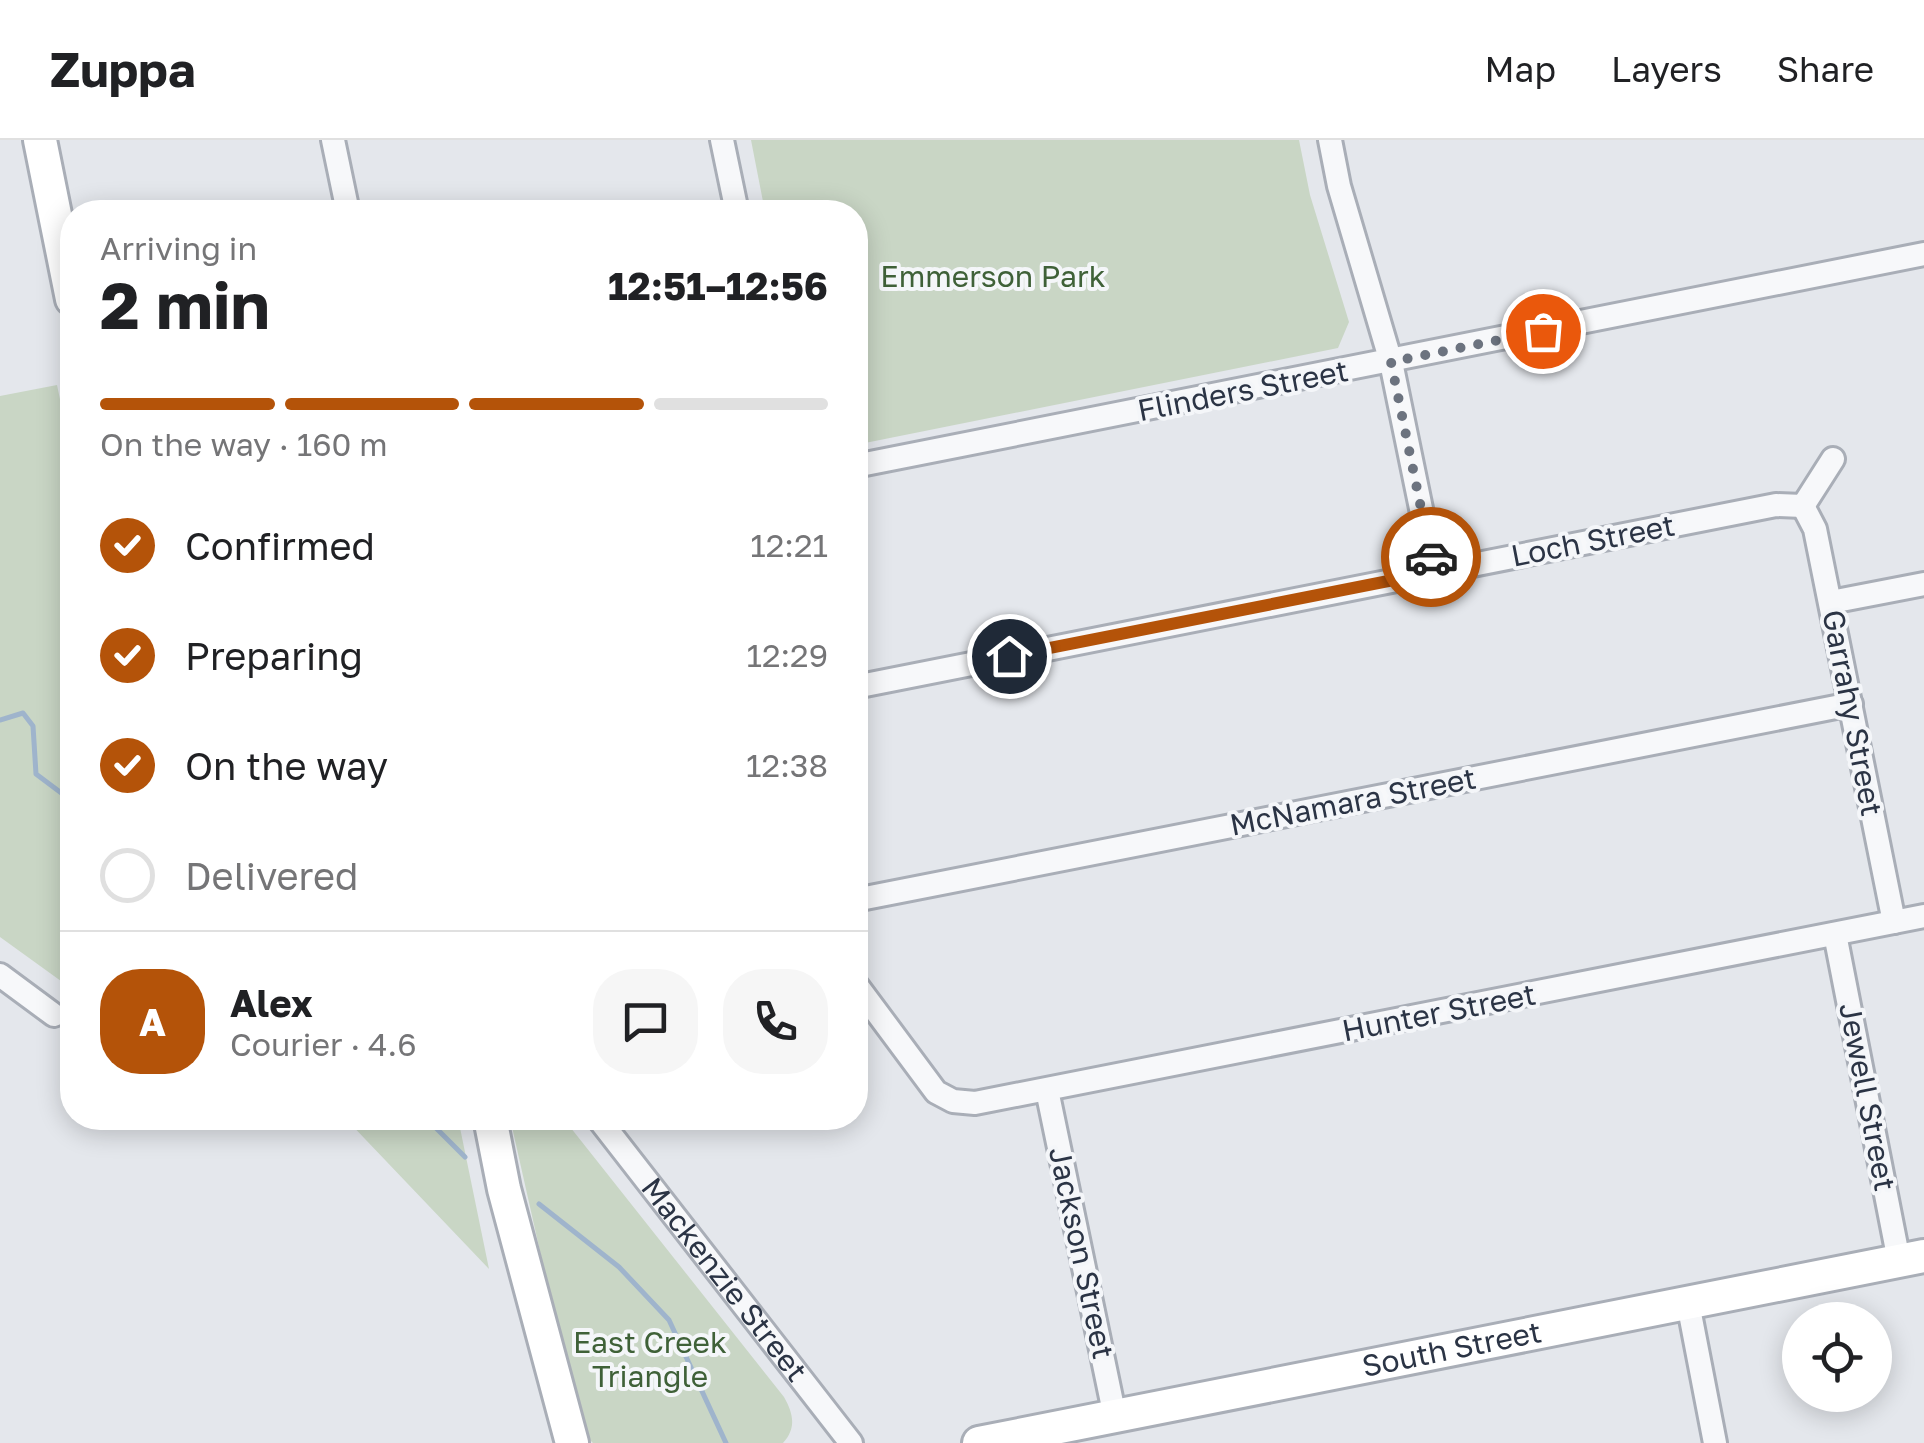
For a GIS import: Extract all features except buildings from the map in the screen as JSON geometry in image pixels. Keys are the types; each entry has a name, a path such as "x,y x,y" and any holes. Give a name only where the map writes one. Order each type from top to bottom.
{"street":[{"path":"40,140 60,240"},
{"path":"333,140 346,200"},
{"path":"722,140 734,200"},
{"path":"1330,140 1339,186 1391,362 1434,572"},
{"name":"Flinders Street","path":"868,463 1924,254"},
{"path":"1803,506 1833,459"},
{"name":"Loch Street","path":"868,684 1776,505 1803,506"},
{"name":"Garrahy Street","path":"1803,506 1815,529 1894,922"},
{"path":"1830,602 1924,584"},
{"name":"McNamara Street","path":"868,897 1851,704"},
{"name":"Hunter Street","path":"868,1001 936,1092 952,1101 975,1103 1924,916"},
{"name":"Jewell Street","path":"1836,934 1911,1258"},
{"path":"0,975 54,1015"},
{"name":"Jackson Street","path":"1047,1090 1115,1417"},
{"path":"492,1130 504,1189 572,1443"},
{"name":"Mackenzie Street","path":"607,1130 850,1443"},
{"name":"South Street","path":"979,1443 1911,1258"},
{"path":"1688,1303 1716,1443"}],"green space":[{"name":"Emmerson Park","path":"751,140 1299,140 1310,195 1349,322 1338,348 868,442 868,200 763,200"},
{"path":"57,385 60,399 60,980 0,937 0,396"},
{"path":"356,1130 460,1130 489,1269"},
{"name":"East Creek Triangle","path":"513,1130 573,1130 784,1397 792,1420 790,1432 783,1443 593,1443 588,1438 562,1349"}],"waterway":[{"path":"0,720 23,713 33,726 36,774 60,792"},
{"path":"438,1130 465,1157"},
{"path":"539,1204 619,1267 669,1320 726,1443"}],"way so far":[{"path":"1431,557 1391,362 1543,331"}],"route":[{"path":"1009,656 1434,572 1431,557"}]}
